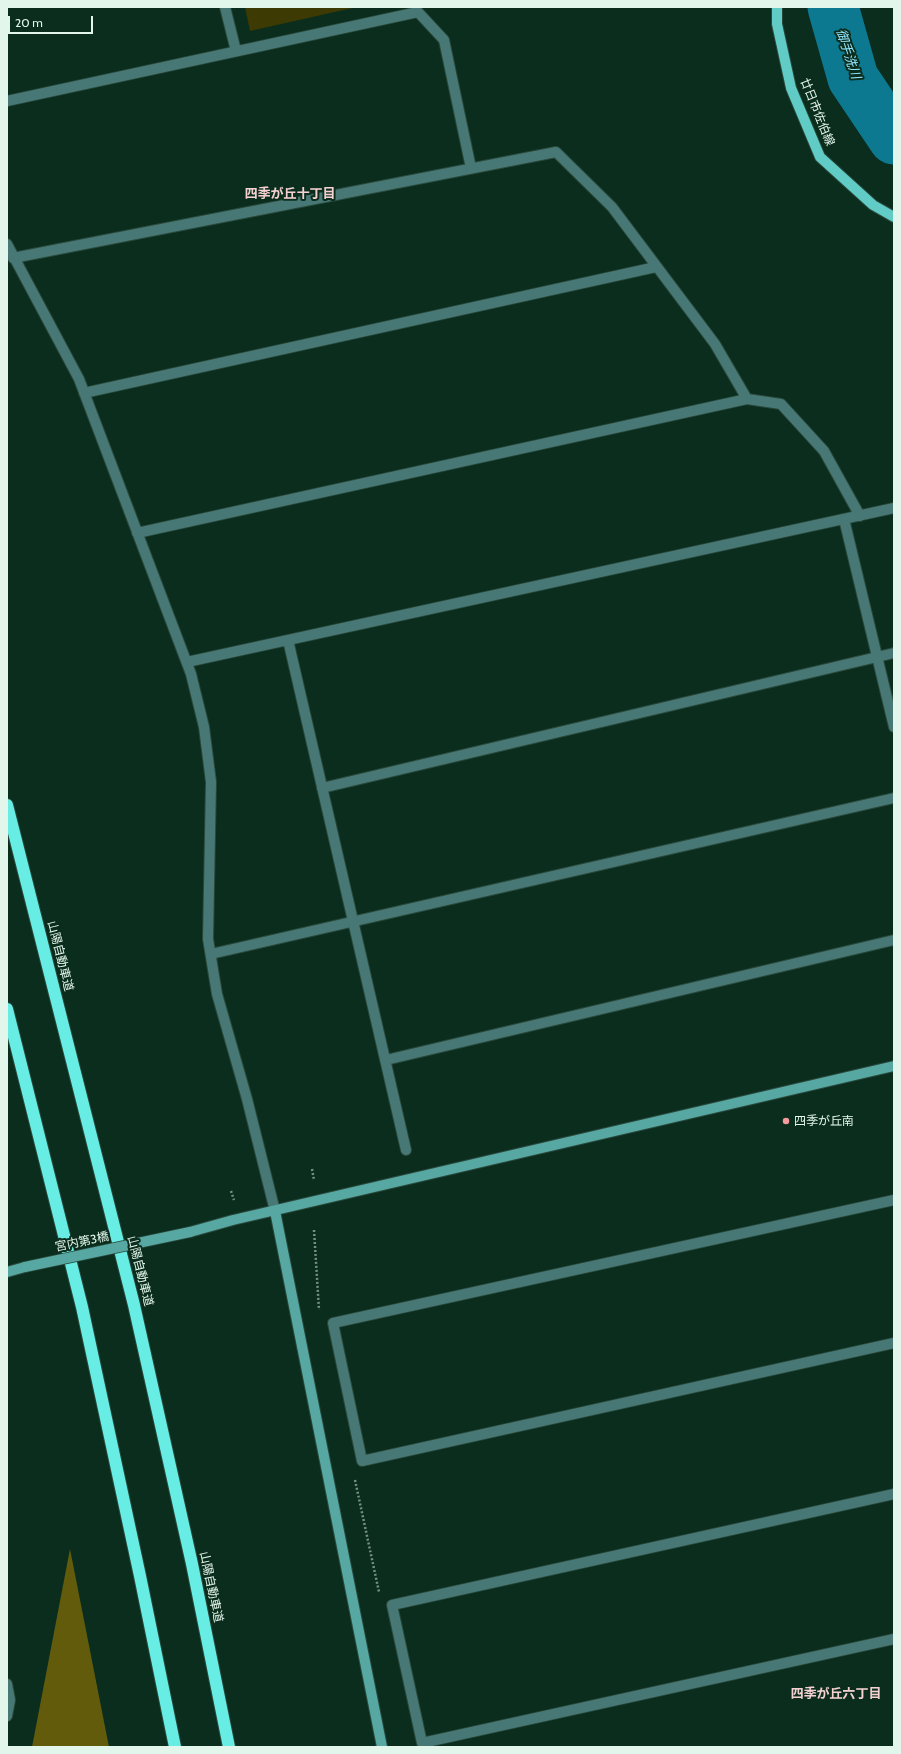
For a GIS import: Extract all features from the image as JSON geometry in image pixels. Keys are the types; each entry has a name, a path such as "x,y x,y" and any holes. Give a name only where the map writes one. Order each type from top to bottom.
{"highway":[{"name":"山陽自動車道","path":"7,804 134,1305 190,1556 229,1747"},
{"path":"7,1009 82,1307 175,1747"}],"main road":[{"name":"廿日市佐伯線","path":"777,7 777,24 792,88 820,157 873,205 894,217"}],"street":[{"path":"225,7 236,51"},
{"path":"7,101 418,12 444,40 471,168"},
{"path":"13,258 556,152 612,207 656,268 715,344 748,399"},
{"path":"7,244 13,258 79,379 187,662 204,727 211,782 208,939 217,994 247,1099 275,1211 382,1747"},
{"path":"84,393 656,268"},
{"path":"137,533 748,399 781,404 824,451 860,516"},
{"path":"187,662 894,508"},
{"path":"844,519 894,727"},
{"path":"288,640 406,1150"},
{"path":"322,788 894,653"},
{"path":"211,954 894,798"},
{"path":"386,1060 894,940"},
{"name":"宮内第3橋","path":"7,1272 190,1232 894,1066"},
{"path":"894,1200 333,1324 362,1460 894,1343"},
{"path":"894,1494 392,1604 422,1743 894,1639"},
{"path":"7,1684 10,1700 7,1716"}],"path":[{"path":"314,1230 320,1317"},
{"path":"354,1476 380,1597"}],"shaded area":[{"path":"245,7 357,7 250,31"},
{"path":"70,1549 109,1747 32,1747"}],"waterway":[{"name":"御手洗川","path":"833,7 853,78 894,139"}],"place":[{"name":"四季が丘南","path":"786,1121"}],"district":[{"name":"四季が丘十丁目","path":"290,194"},
{"name":"四季が丘六丁目","path":"836,1694"}]}
